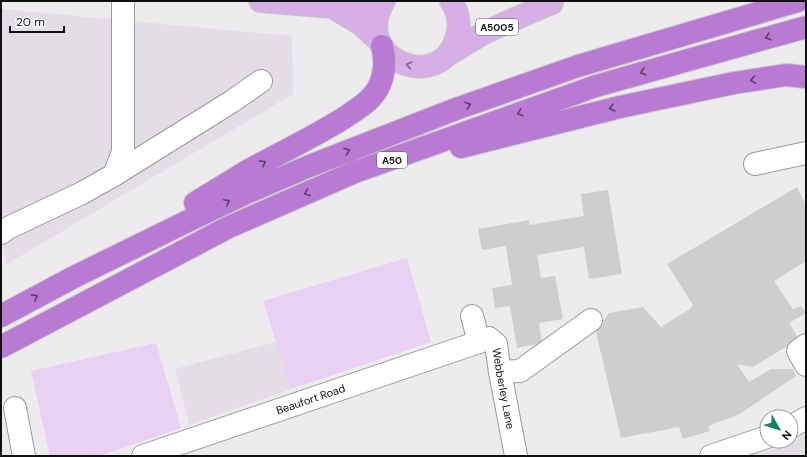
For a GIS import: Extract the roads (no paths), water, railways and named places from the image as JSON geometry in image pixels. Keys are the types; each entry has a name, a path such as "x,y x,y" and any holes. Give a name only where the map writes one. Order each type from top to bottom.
{"highway":[{"name":"A50","path":"1,316 74,277 244,194 307,167 456,109 578,66 798,1"},
{"name":"A50","path":"1,347 229,227 355,172 596,86 806,27"},
{"path":"74,277 249,170 334,124 358,109 370,99 377,90 382,78 385,66 381,44"},
{"path":"331,183 460,147 620,107 742,82 786,75 806,77"}],"main road":[{"path":"260,1 332,7 364,4 374,1"},
{"path":"381,44 376,30 377,18 384,1"},
{"path":"332,7 362,25 397,62 412,67 435,64 445,57 454,45 459,32 459,19 456,9 451,1"},
{"name":"A5005","path":"526,1 560,2"},
{"name":"A5005","path":"445,57 484,33 560,2"}],"street":[{"path":"114,175 123,152 123,1"},
{"path":"1,233 8,228 82,193 114,175 231,102 260,81"},
{"path":"755,164 806,153"},
{"name":"Webberley Lane","path":"472,316 479,342 490,338 496,344 516,456"},
{"path":"500,372 520,371 591,320"},
{"name":"Beaufort Road","path":"143,456 479,342"},
{"path":"806,345 798,351 806,366"},
{"path":"15,408 24,456"},
{"path":"711,456 759,440"}]}
